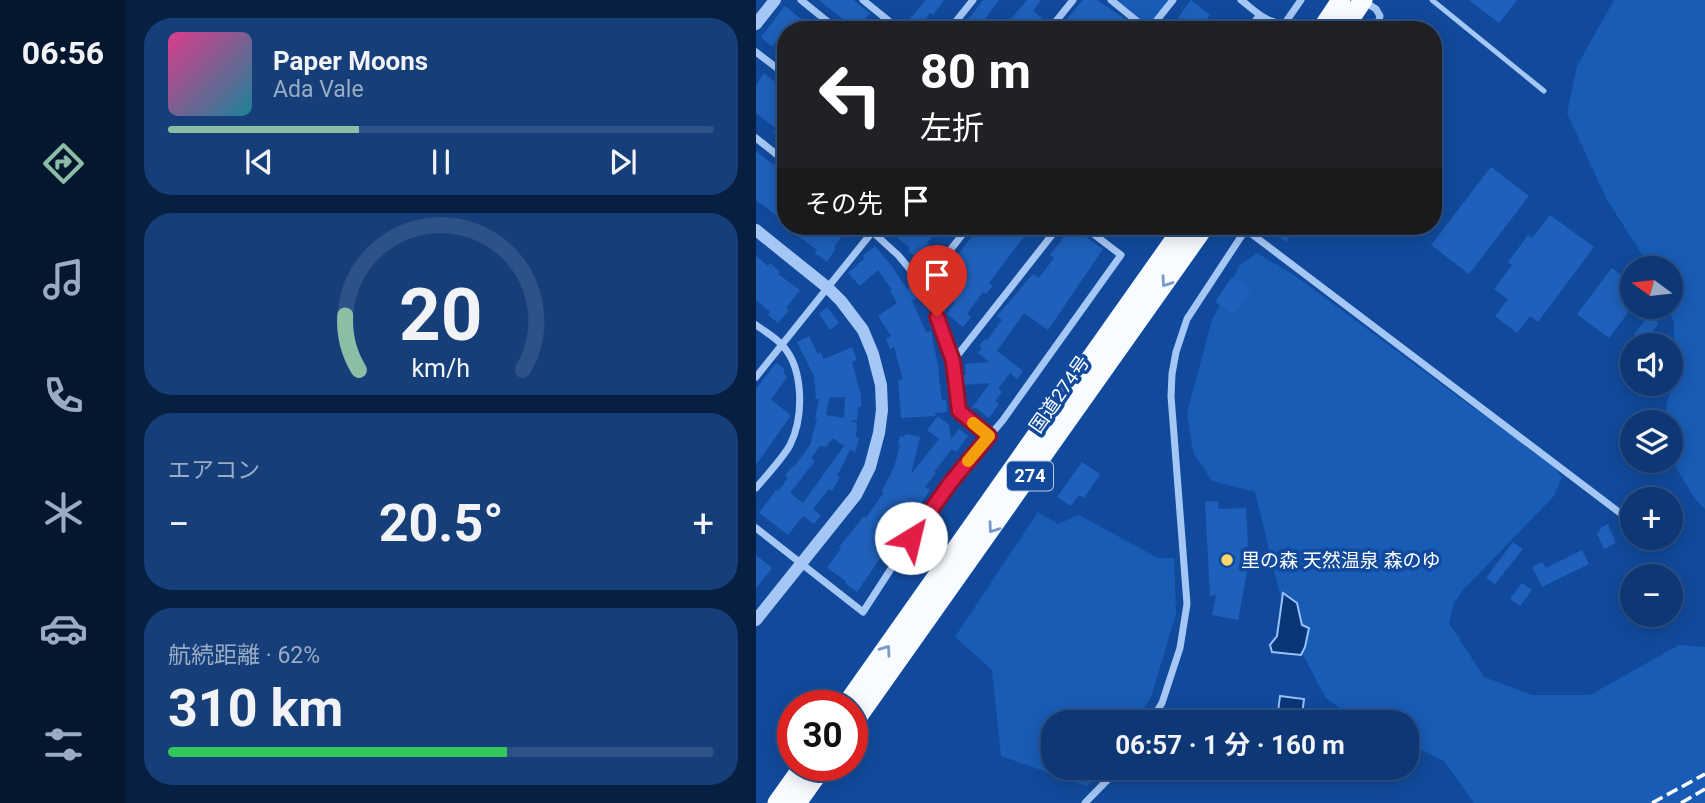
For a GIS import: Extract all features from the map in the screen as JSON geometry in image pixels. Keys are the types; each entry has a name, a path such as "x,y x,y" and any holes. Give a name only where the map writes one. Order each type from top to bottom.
{"highway":[{"path":"1327,21 1342,0"},
{"path":"1349,21 1363,0"},
{"name":"国道274号","path":"857,690 1178,235"},
{"name":"国道274号","path":"868,702 1199,235"},
{"path":"777,803 793,781"},
{"path":"797,803 813,781"}],"street":[{"path":"756,24 775,0"},
{"path":"801,0 827,21"},
{"path":"956,21 973,0"},
{"path":"1056,21 1073,0"},
{"path":"1111,0 1137,21"},
{"path":"1156,21 1173,0"},
{"path":"1241,0 1272,21"},
{"path":"1286,21 1301,0"},
{"path":"1363,0 1376,9 1380,16 1379,21"},
{"path":"869,2 890,21"},
{"path":"1255,21 1260,15"},
{"path":"756,51 777,68"},
{"path":"756,138 777,155"},
{"path":"756,230 828,288 863,330 881,385 882,410 870,467 856,495 756,620"},
{"path":"756,377 867,235"},
{"path":"879,235 923,285 953,361 959,411 989,436"},
{"path":"923,285 962,235"},
{"path":"953,361 1052,235"},
{"path":"756,528 863,612 943,493 1003,420 1121,255 1097,235"},
{"path":"1158,710 1180,648 1187,604 1171,396 1172,374 1187,319 1241,235"},
{"path":"1255,235 1620,513"},
{"path":"756,325 782,345 792,360 800,402 790,445 756,488"},
{"path":"1085,803 1107,780"}],"lane":[{"path":"1432,0 1544,91"}],"shaded area":[{"path":"1111,0 1173,0 1156,21 1138,21"},
{"path":"1614,0 1705,0 1705,509 1695,499 1679,473 1683,473 1683,410 1666,410 1669,396 1683,396 1683,333 1674,333 1672,319 1684,318 1684,256 1643,256 1607,200 1567,113 1577,66"},
{"path":"1257,253 1297,277 1468,404 1546,457 1562,477 1554,496 1463,590 1454,603 1449,623 1484,677 1532,695 1590,695 1679,645 1705,647 1705,803 1474,803 1444,761 1419,748 1419,710 1342,710 1326,698 1288,627 1255,492 1212,481 1193,452 1187,413 1212,320 1240,265"},
{"path":"1038,512 1058,524 1079,515 1158,558 1174,558 1176,614 1151,697 1143,710 1041,710 1041,770 1001,756 992,670 955,637"},
{"path":"1283,593 1297,603 1302,625 1309,628 1301,655 1272,652 1270,645 1277,636"},
{"path":"1280,696 1304,699 1303,710 1278,710"},
{"path":"1070,780 1092,780 1087,786"}],"building":[{"path":"819,0 853,0 870,13 864,21 845,21"},
{"path":"926,0 944,0 933,15 930,13 923,21 908,21"},
{"path":"983,0 999,0 984,21 966,21"},
{"path":"1027,0 1041,0 1033,11 1042,18 1040,21 1009,21"},
{"path":"1083,0 1097,0 1128,21 1065,21"},
{"path":"1191,0 1210,15 1206,21 1182,21 1178,18"},
{"path":"1469,0 1517,0 1499,23"},
{"path":"785,6 804,21 777,21 777,44 775,42 772,47 761,37"},
{"path":"764,73 777,84 777,136 773,133 776,129 756,113 756,85"},
{"path":"756,151 777,167 777,216 756,200"},
{"path":"1491,167 1529,196 1469,274 1431,245 1439,235 1442,235 1442,231"},
{"path":"1550,215 1594,247 1538,322 1530,316 1517,333 1495,316 1508,299 1494,289 1512,265 1508,262 1528,235 1532,238"},
{"path":"843,235 827,262 815,253 817,250 798,236"},
{"path":"894,235 934,235 927,243 932,248 921,261 908,251 910,248"},
{"path":"973,235 1025,235 989,283 993,286 986,294 983,292 967,314 971,317 963,327 947,314 955,302 939,290 943,284 938,280 955,254 957,256"},
{"path":"1066,235 1083,235 1103,249 1048,330 1024,313 997,351 1023,371 1017,379 1010,373 998,389 1002,392 995,401 999,404 989,418 976,408 971,409 990,383 963,385 965,364 990,362 978,353 982,348 979,346 1002,320 997,316 1033,274 1039,278 1054,258 1050,255"},
{"path":"1277,235 1291,235 1286,242"},
{"path":"875,246 907,289 912,287 918,297 912,301 926,332 931,331 941,395 942,400 946,400 947,412 934,413 937,416 901,418 898,380 903,380 894,347 890,349 886,339 891,336 878,316 897,303 890,291 892,290 878,270 860,286 848,273 865,258 863,255"},
{"path":"756,256 768,266 770,263 780,272 778,274 800,290 778,323 756,300"},
{"path":"1612,268 1620,274 1620,319 1623,319 1609,338 1577,314"},
{"path":"1232,277 1251,290 1234,315 1215,302"},
{"path":"827,307 839,323 830,330 819,314"},
{"path":"1646,319 1654,319 1659,323 1651,333 1635,333"},
{"path":"809,336 818,354 820,352 824,359 852,347 857,360 852,362 861,395 861,407 858,407 857,420 849,421 857,423 856,437 859,438 855,452 850,450 832,491 829,489 813,509 821,515 814,524 803,516 788,535 759,513 788,478 785,475 810,445 817,419 819,399 816,399 814,376 797,342","holes":["845,397 844,418 826,415 829,398","833,438 844,446 803,503 790,493 815,461 811,458 820,446 826,447"]},
{"path":"776,363 784,368 787,377 771,400 791,415 756,465 756,389"},
{"path":"938,416 949,425 951,439 959,429 968,436 956,452 952,449 934,472 936,473 925,487 930,490 857,592 827,568 841,548 839,547 864,516 866,518 884,492 882,491 894,467 900,436 904,437 905,434 920,437 911,474 939,439 927,430"},
{"path":"1082,462 1100,474 1084,498 1079,495 1071,506 1057,497"},
{"name":"里の森 天然温泉 森のゆ","path":"1218,501 1218,509 1246,508 1247,572 1238,620 1212,615 1216,595 1210,596 1205,502"},
{"path":"1608,524 1616,543 1604,549 1597,534"},
{"path":"1513,542 1523,549 1495,584 1486,578"},
{"path":"1582,550 1589,564 1542,587 1532,567 1542,562 1546,568"},
{"path":"756,555 772,568 756,588"},
{"path":"1522,583 1532,590 1520,606 1510,599"}],"railway":[{"path":"1652,803 1705,774"},
{"path":"1681,803 1705,789"}],"slow traffic":[{"path":"968,461 989,436 973,423"}],"place":[{"name":"里の森 天然温泉 森のゆ","path":"1227,560"}],"route":[{"path":"911,538 951,482 989,436 959,411 953,361 937,317"}]}
